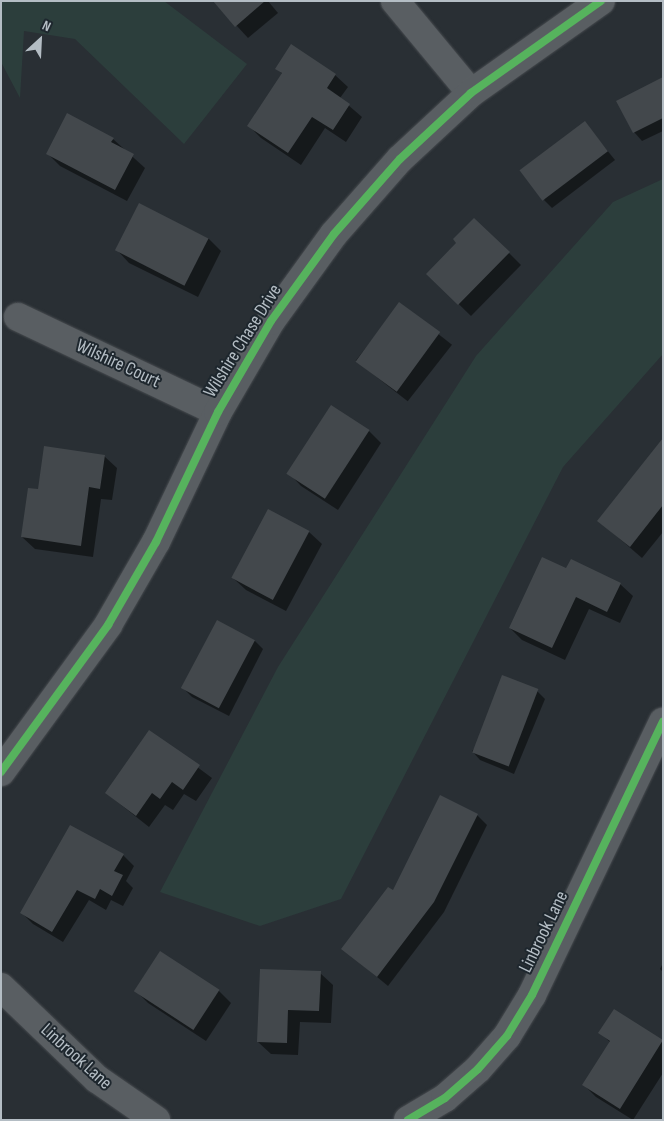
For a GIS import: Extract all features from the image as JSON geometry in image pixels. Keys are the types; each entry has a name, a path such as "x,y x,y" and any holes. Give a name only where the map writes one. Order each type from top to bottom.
{"street":[{"path":"396,1 472,93"},
{"name":"Wilshire Chase Drive","path":"1,772 108,625 156,542 218,412 271,321 334,234 400,159 472,93 601,1"},
{"name":"Wilshire Court","path":"18,317 218,412"},
{"name":"Linbrook Lane","path":"408,1120 445,1098 478,1069 507,1036 532,995 663,722"},
{"name":"Linbrook Lane","path":"1,987 97,1079 156,1120"}],"shaded area":[{"path":"1,1 164,1 247,64 184,144 75,39 24,31 20,98 1,62"},
{"path":"663,179 663,354 563,467 341,899 260,926 160,892 278,667 476,356 613,202"}],"building":[{"path":"213,1 265,1 235,27"},
{"path":"291,44 336,74 327,88 350,104 333,130 312,117 288,153 247,126 282,73 275,69"},
{"path":"663,77 663,118 633,133 616,101"},
{"path":"67,113 114,138 111,142 134,154 115,190 46,154"},
{"path":"585,121 608,151 542,201 520,170"},
{"path":"139,203 208,238 184,286 115,250"},
{"path":"474,218 510,252 458,305 426,274 456,243 453,239"},
{"path":"399,302 440,332 397,392 356,362"},
{"path":"331,405 370,430 325,499 286,474"},
{"path":"663,438 663,505 630,547 597,521"},
{"path":"44,446 105,455 100,489 89,487 81,546 21,537 28,488 38,489"},
{"path":"268,509 309,531 273,600 231,578"},
{"path":"542,557 566,568 571,559 621,583 607,612 576,597 552,648 509,628"},
{"path":"217,620 255,640 219,708 181,688"},
{"path":"502,675 538,689 509,766 472,752"},
{"path":"149,730 200,765 183,790 172,782 160,799 152,793 136,816 105,793"},
{"path":"440,795 478,814 434,902 377,977 341,949 388,887 393,890"},
{"path":"70,825 124,854 114,871 123,875 112,896 100,889 95,899 77,890 52,932 20,913"},
{"path":"160,951 220,990 193,1030 134,991"},
{"path":"260,969 321,971 319,1011 288,1010 287,1043 257,1042"},
{"path":"614,1009 663,1040 620,1109 582,1085 610,1041 598,1033"}],"cycle path":[{"path":"1,772 108,625 156,542 218,412 271,321 334,234 400,159 471,93 601,1"},
{"path":"408,1120 445,1098 478,1069 507,1036 532,995 663,722"}]}
